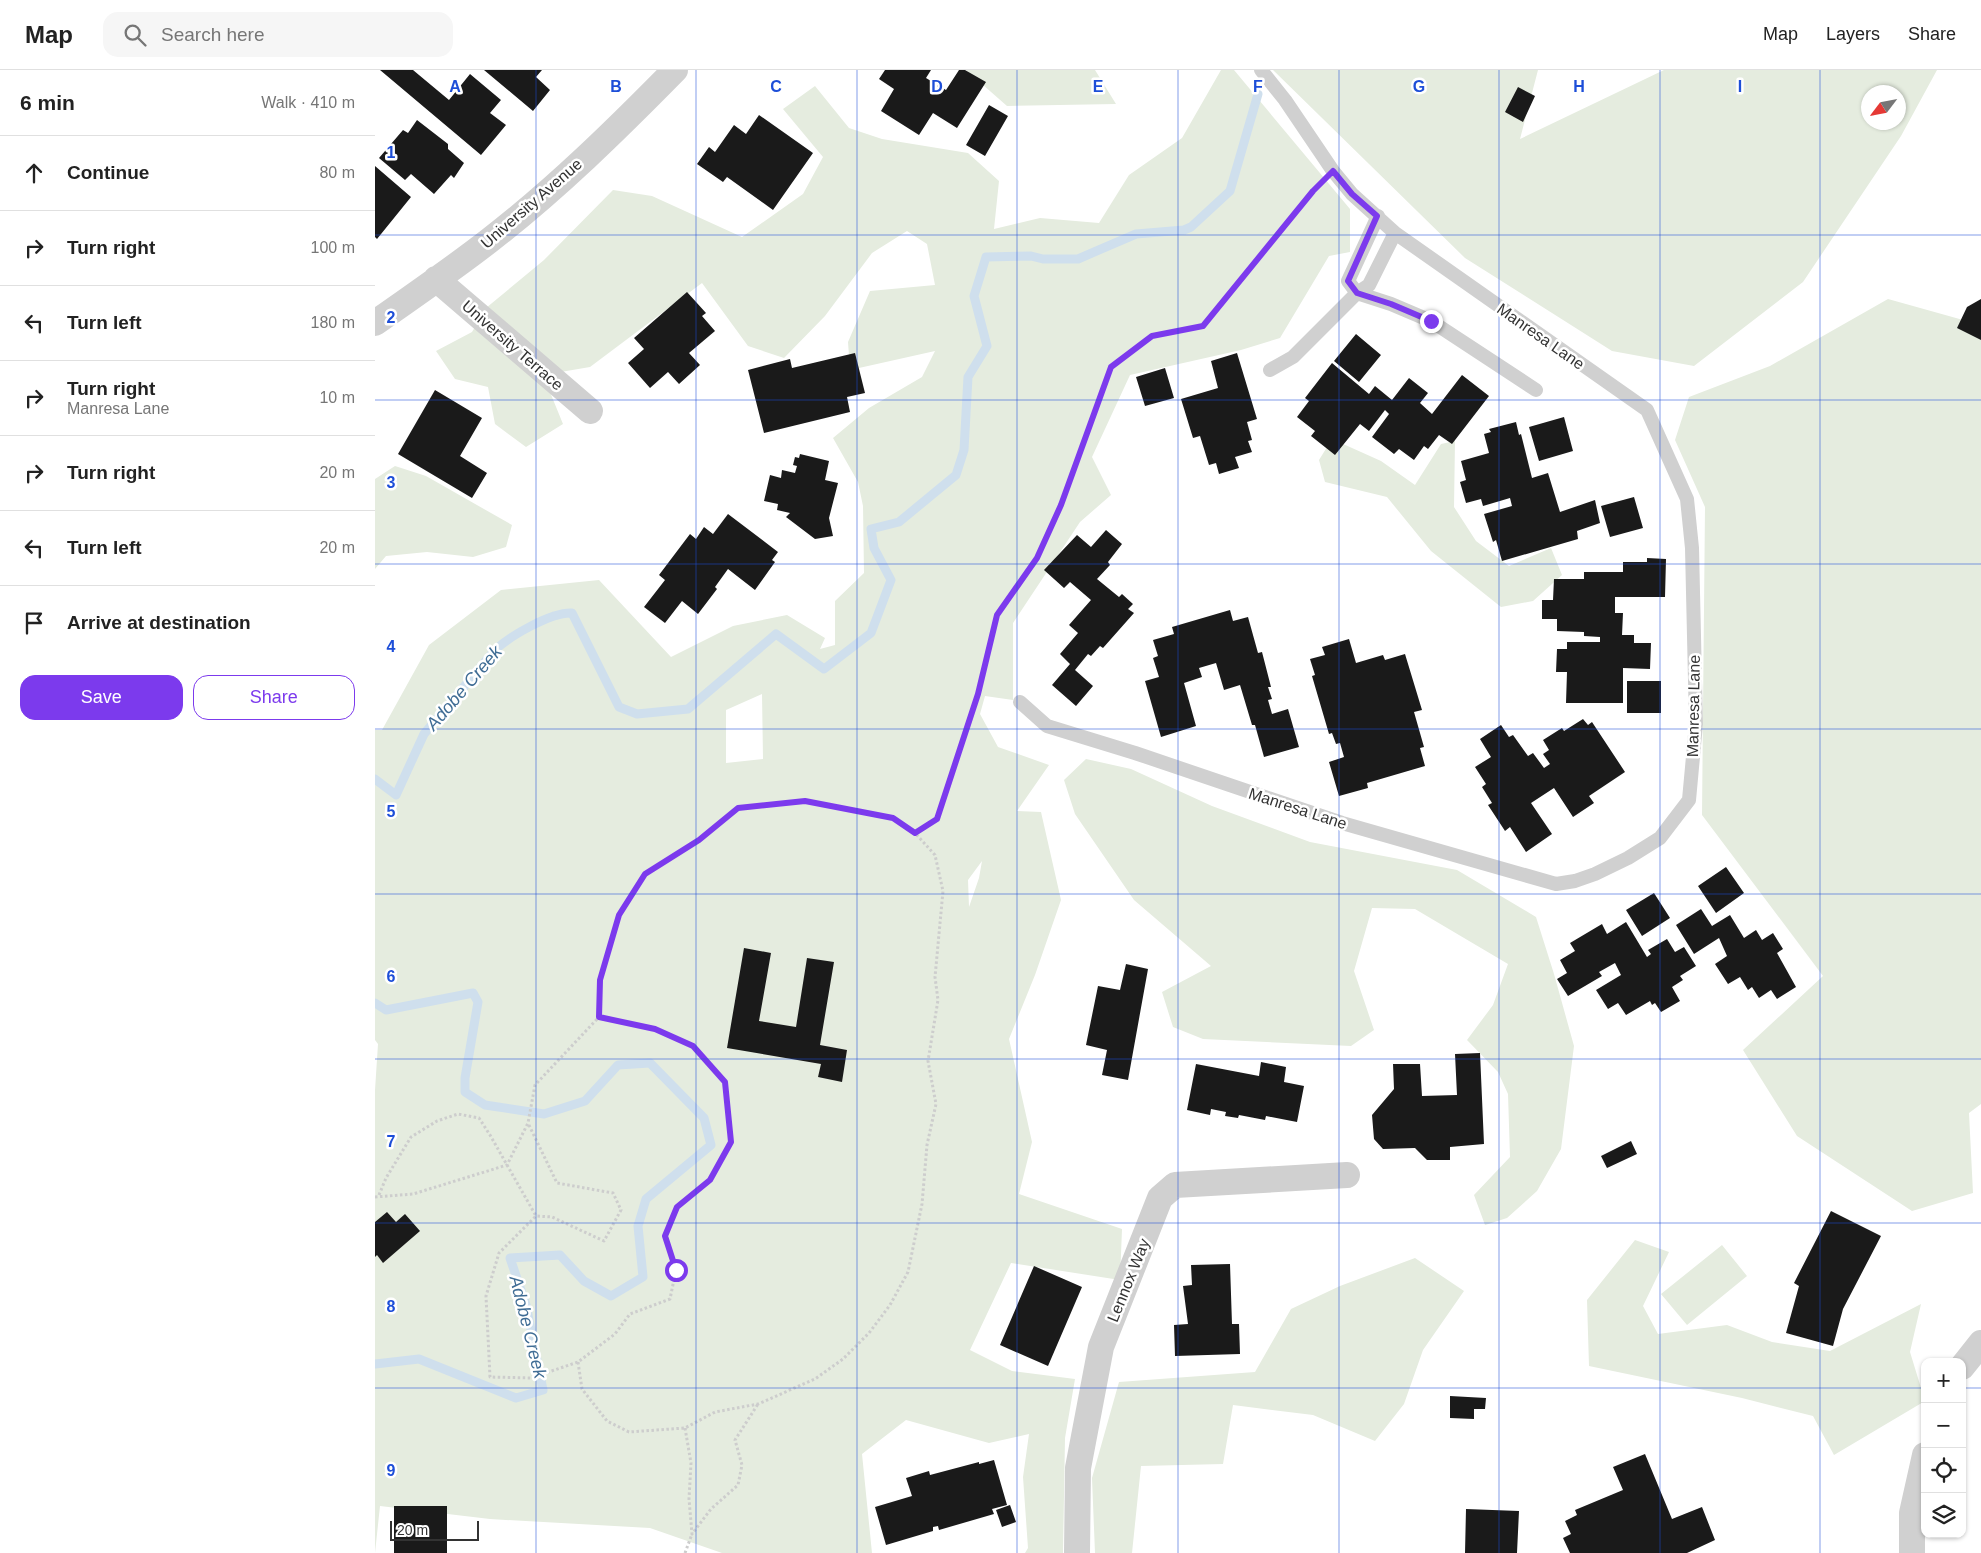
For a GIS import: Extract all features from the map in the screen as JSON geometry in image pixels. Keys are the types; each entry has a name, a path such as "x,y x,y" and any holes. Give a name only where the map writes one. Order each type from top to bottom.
{"street":[{"name":"University Avenue","path":"375,323 490,240 538,200 625,121 675,70"},
{"name":"University Terrace","path":"436,280 590,411"},
{"name":"Lennox Way","path":"1077,1553 1078,1468 1101,1347 1161,1198 1175,1185 1347,1175"},
{"path":"1966,1363 1981,1344"},
{"path":"1912,1553 1912,1513 1921,1473"}],"lane":[{"name":"Manresa Lane","path":"1020,702 1047,726 1135,753 1341,823 1556,884 1575,881 1595,874 1628,858 1660,838 1689,800 1696,724 1692,548 1687,499 1647,410 1395,233 1352,194 1333,171 1285,100 1261,70"},
{"path":"1377,216 1348,281 1357,293 1391,304 1431,321 1536,390"},
{"path":"1270,370 1293,357 1357,293 1369,285 1395,233"}],"path":[{"path":"915,833 937,819 978,694 997,615 1037,558 1061,505 1111,367 1152,336 1203,326 1313,191 1333,171"},
{"path":"536,1216 507,1165 491,1134 479,1118 458,1114 437,1121 411,1137 377,1196 413,1194 507,1165 529,1121 535,1085 599,1017 600,980 619,915 645,874 699,840 738,808 805,801 893,818 915,833 935,855 943,891 935,977 938,1000 928,1061 936,1104 927,1145 921,1204 908,1272 890,1305 869,1332 843,1359 815,1379 758,1404 715,1412 685,1428 629,1432 607,1421 582,1389 578,1362"},
{"path":"529,1121 557,1183 613,1193 621,1210 605,1241 552,1217 536,1216 499,1253 486,1296 490,1377 531,1378 578,1362 615,1334 630,1314 670,1299 676,1270 665,1236 677,1207 710,1180 731,1142 725,1082 693,1046 655,1029 599,1017"},
{"path":"685,1553 692,1534 711,1510 738,1485 742,1465 735,1440 758,1404"},
{"path":"685,1428 691,1463 689,1499 692,1534"}],"shaded area":[{"path":"966,70 1095,70 1116,104 1007,106"},
{"path":"1221,70 1234,70 1350,209 1350,252 1329,256 1280,338 1241,350 1130,375 1092,457 1111,495 1080,522 1013,623 1013,700 985,696 980,714 998,747 1049,765 1017,811 1041,812 1061,900 1035,975 1009,1039 1032,1142 1019,1194 1122,1229 1120,1280 1011,1263 970,1350 1012,1371 1075,1379 1065,1438 1063,1553 1025,1553 1028,1548 1023,1477 1029,1434 989,1443 906,1420 862,1454 872,1553 722,1553 650,1528 490,1519 380,1506 375,1553 375,1090 378,1044 375,1040 375,730 382,730 429,645 501,590 599,580 671,657 733,626 787,615 825,638 820,649 835,645 835,601 864,573 863,506 858,482 833,438 869,408 922,377 935,351 850,370 848,342 870,291 935,285 927,244 907,231 872,253 825,316 784,358 748,346 702,283 590,367 543,375 563,424 526,447 495,424 488,387 455,379 436,351 472,332 486,308 544,260 613,190 652,196 742,237 803,194 823,157 783,109 815,86 849,128 882,139 968,153 999,181 994,229 1040,218 1099,223 1129,175 1182,138","holes":["762,694 763,759 726,763 726,710","982,861 979,878 969,907 968,880"]},
{"path":"1273,70 1538,70 1520,139 1664,70 1937,70 1906,127 1906,85 1861,85 1861,130 1904,130 1803,282 1694,366 1612,351 1465,258"},
{"path":"1888,299 1981,325 1981,1104 1969,1113 1973,1193 1912,1211 1797,1136 1743,1050 1823,976 1702,815 1705,507 1675,440 1689,397 1770,366"},
{"path":"1332,439 1381,461 1415,485 1441,444 1455,441 1454,507 1476,541 1509,566 1551,548 1562,575 1533,601 1501,607 1431,551 1387,497 1325,482 1319,460"},
{"path":"395,466 426,476 512,525 506,547 473,557 427,552 386,556 375,569 375,479"},
{"path":"1086,759 1131,769 1212,806 1310,842 1457,870 1536,917 1574,1046 1561,1149 1537,1191 1507,1218 1485,1225 1474,1195 1510,1157 1508,1094 1498,1072 1467,1040 1493,1005 1508,964 1415,909 1372,908 1354,971 1374,1030 1351,1046 1203,1039 1173,1027 1162,992 1211,966 1134,900 1075,814 1064,780"},
{"path":"1635,1240 1669,1252 1643,1306 1658,1334 1727,1325 1772,1342 1830,1351 1921,1304 1910,1352 1921,1388 1921,1403 1834,1455 1813,1416 1742,1398 1589,1366 1587,1300"},
{"path":"1722,1245 1747,1276 1687,1325 1661,1294"},
{"path":"1415,1258 1464,1291 1423,1350 1404,1404 1375,1441 1313,1415 1233,1405 1223,1464 1141,1466 1132,1553 1095,1553 1092,1478 1119,1382 1255,1372 1291,1309 1340,1286"}],"building":[{"path":"380,70 413,70 449,100 470,74 501,100 490,113 506,125 481,155"},
{"path":"484,70 542,70 536,77 550,90 533,111"},
{"path":"885,70 931,70 926,78 946,90 959,70 965,70 986,82 957,128 933,113 919,135 881,111 894,89 879,79"},
{"path":"1518,87 1535,96 1523,122 1505,112"},
{"path":"989,105 1008,116 985,156 966,145"},
{"path":"759,115 813,153 773,210 727,177 723,182 697,164 709,147 715,152 734,125 746,134"},
{"path":"417,120 448,144 448,149 464,163 454,178 451,175 434,194 411,174 405,180 379,158 403,130 408,133"},
{"path":"375,166 411,197 377,239 375,237"},
{"path":"687,292 706,313 702,316 715,331 689,353 700,365 679,384 668,372 650,388 628,363 644,349 634,338"},
{"path":"1981,299 1981,340 1957,328 1967,307"},
{"path":"1356,334 1381,355 1359,382 1334,361"},
{"path":"855,353 865,393 847,397 850,412 764,433 748,370 790,359 792,368"},
{"path":"1237,353 1257,419 1247,422 1252,440 1248,441 1252,452 1235,457 1239,468 1219,474 1216,463 1209,465 1200,436 1193,438 1181,399 1218,388 1211,361"},
{"path":"1332,363 1369,394 1375,386 1392,400 1409,378 1428,393 1420,403 1432,414 1462,375 1489,396 1452,444 1439,435 1428,449 1424,446 1414,460 1399,449 1394,454 1372,437 1389,414 1385,410 1369,431 1360,424 1335,455 1311,436 1315,431 1297,417 1309,401 1305,398"},
{"path":"1165,368 1174,398 1145,406 1136,377"},
{"path":"435,390 482,418 460,456 487,473 472,498 398,454"},
{"path":"1564,417 1573,451 1539,461 1529,427"},
{"path":"1516,422 1519,435 1521,434 1532,478 1548,473 1560,512 1595,500 1600,523 1577,531 1578,539 1502,561 1496,540 1493,542 1484,514 1512,506 1510,498 1483,506 1481,499 1466,503 1460,482 1466,480 1461,461 1489,453 1484,434 1491,432 1489,429"},
{"path":"800,454 829,461 825,480 838,483 829,518 833,536 815,539 786,517 790,513 777,510 778,504 764,501 770,475 781,478 782,470 795,473 797,466 793,465 795,457 799,458"},
{"path":"1634,497 1643,528 1610,537 1601,506"},
{"path":"728,514 778,552 772,560 775,562 755,590 728,569 715,587 717,589 698,614 682,601 665,623 644,607 665,580 659,575 690,534 696,539 704,527 713,534"},
{"path":"1106,530 1122,544 1108,562 1110,565 1097,579 1119,597 1122,594 1133,604 1128,609 1134,613 1103,648 1100,646 1091,656 1088,654 1075,670 1093,686 1076,706 1052,685 1070,664 1060,654 1078,633 1069,625 1091,600 1070,582 1064,588 1044,570 1077,535 1091,547"},
{"path":"1647,558 1666,559 1665,597 1615,597 1615,613 1623,613 1622,635 1634,635 1634,643 1651,643 1650,669 1623,668 1623,703 1566,703 1567,672 1556,672 1557,649 1567,649 1567,642 1600,642 1600,637 1584,636 1584,632 1557,631 1557,619 1542,619 1542,600 1553,600 1554,579 1584,579 1584,572 1623,572 1623,562 1647,562"},
{"path":"1230,610 1233,621 1248,617 1258,653 1262,652 1271,687 1268,687 1272,699 1268,700 1272,714 1288,709 1299,747 1264,757 1255,725 1252,725 1240,685 1224,690 1216,663 1199,668 1202,677 1184,683 1196,726 1161,737 1145,681 1159,677 1153,658 1158,656 1153,640 1174,634 1172,627"},
{"path":"1349,639 1356,663 1383,655 1385,660 1405,654 1422,710 1414,712 1424,747 1420,748 1425,766 1367,783 1368,788 1339,796 1329,762 1344,757 1340,743 1336,744 1332,733 1329,734 1312,676 1315,675 1310,659 1325,655 1322,647"},
{"path":"1627,681 1661,681 1661,713 1627,713"},
{"path":"1583,719 1588,725 1592,722 1625,772 1589,796 1594,803 1573,817 1554,788 1531,803 1552,834 1526,852 1510,827 1505,831 1488,805 1492,803 1482,787 1486,784 1475,767 1491,757 1480,739 1501,725 1509,737 1513,735 1528,756 1533,753 1544,768 1550,764 1543,754 1549,750 1543,740 1562,728 1564,731"},
{"path":"1726,867 1744,893 1716,913 1698,886"},
{"path":"1654,893 1670,918 1642,936 1626,910"},
{"path":"1701,909 1712,926 1730,915 1744,938 1756,930 1762,940 1773,933 1783,949 1777,953 1796,987 1777,999 1771,990 1759,998 1752,987 1748,990 1740,977 1728,984 1715,964 1727,956 1719,938 1694,954 1676,925"},
{"path":"1626,922 1647,957 1651,954 1648,950 1667,939 1675,952 1684,947 1696,966 1680,976 1683,980 1672,987 1680,1001 1661,1012 1655,1003 1652,1005 1650,1001 1626,1015 1618,1003 1608,1009 1596,990 1621,975 1615,963 1599,972 1602,976 1568,996 1557,979 1567,973 1560,960 1575,951 1570,943 1602,924 1607,934"},
{"path":"744,948 771,953 759,1021 796,1027 807,958 834,962 820,1045 847,1050 842,1082 818,1077 821,1064 727,1048"},
{"path":"1126,964 1148,969 1128,1080 1102,1075 1107,1050 1086,1045 1098,986 1120,990"},
{"path":"1480,1053 1484,1144 1450,1147 1450,1160 1427,1160 1415,1148 1383,1149 1374,1139 1372,1115 1394,1089 1393,1064 1420,1064 1422,1096 1457,1095 1455,1054"},
{"path":"1261,1062 1286,1067 1284,1082 1304,1086 1297,1122 1266,1116 1265,1120 1239,1115 1238,1118 1225,1116 1226,1112 1211,1109 1210,1115 1187,1110 1196,1064 1259,1076"},
{"path":"1631,1141 1637,1154 1607,1168 1601,1156"},
{"path":"1831,1211 1881,1236 1843,1309 1833,1346 1786,1333 1799,1286 1794,1283"},
{"path":"387,1212 396,1222 405,1214 420,1231 383,1263 377,1255 375,1257 375,1222"},
{"path":"1230,1264 1232,1324 1239,1324 1240,1354 1175,1356 1174,1325 1188,1324 1183,1286 1192,1285 1191,1265"},
{"path":"1034,1266 1082,1287 1048,1366 1000,1345"},
{"path":"1450,1396 1486,1398 1485,1409 1474,1409 1474,1419 1450,1418"},
{"path":"1645,1454 1672,1519 1702,1507 1715,1540 1687,1553 1570,1553 1563,1538 1571,1534 1565,1521 1577,1515 1575,1510 1623,1490 1613,1467"},
{"path":"994,1460 1007,1505 992,1509 994,1514 939,1530 938,1526 933,1527 933,1531 886,1545 875,1507 912,1496 906,1478 929,1471 930,1475"},
{"path":"1010,1505 1016,1522 1002,1527 996,1510"},
{"path":"394,1506 447,1506 447,1553 394,1553"},
{"path":"1466,1509 1519,1511 1517,1553 1465,1553"}],"waterway":[{"name":"Adobe Creek","path":"375,779 396,795 424,734 495,650 520,632 553,616 572,613 619,707 637,714 688,709 776,634 824,669 871,633 891,580 874,548 871,529 899,522 956,475 964,450 968,377 987,346 974,296 986,257 1031,256 1043,259 1078,259 1136,234 1184,230 1191,227 1230,191 1258,94"},
{"name":"Adobe Creek","path":"375,1003 386,1010 473,993 478,1002 465,1078 465,1092 485,1105 544,1114 585,1101 618,1065 650,1063 704,1118 711,1145 646,1199 638,1226 643,1277 611,1296 584,1281 560,1255 510,1258 526,1305 543,1390 516,1398 419,1359 375,1364"}],"route":[{"path":"676,1270 665,1236 677,1207 710,1180 731,1142 725,1082 693,1046 655,1029 599,1017 600,980 619,915 645,874 699,840 738,808 805,801 893,818 915,833 937,819 978,694 997,615 1037,558 1061,505 1111,367 1152,336 1203,326 1240,283 1313,191 1333,171 1352,194 1377,216 1348,281 1357,293 1391,304 1431,321"}]}
